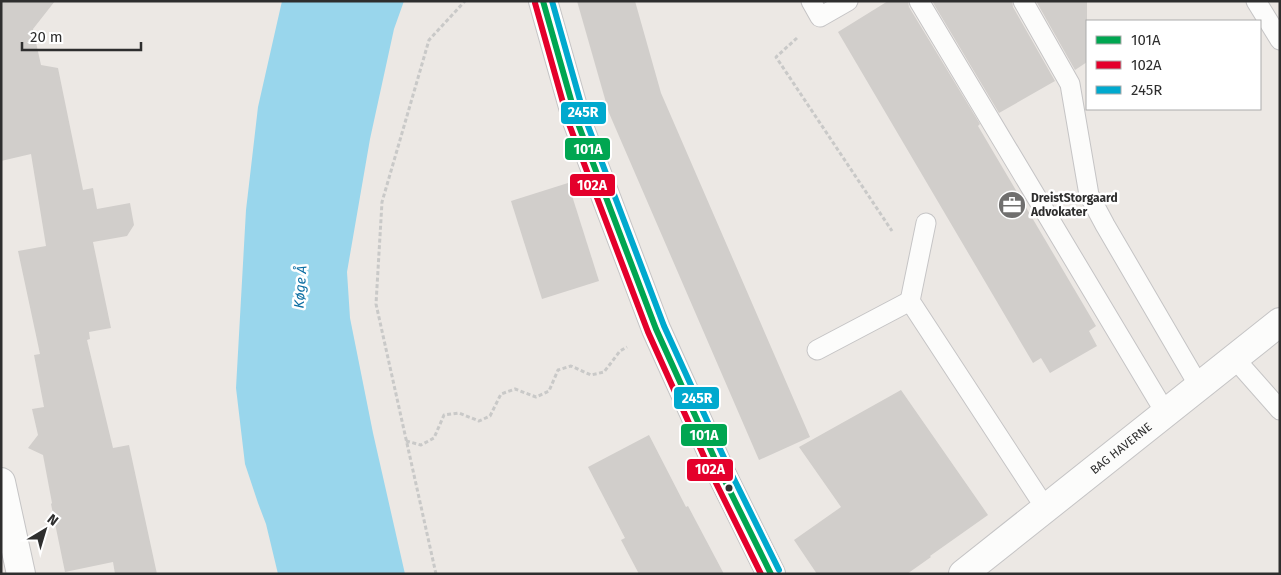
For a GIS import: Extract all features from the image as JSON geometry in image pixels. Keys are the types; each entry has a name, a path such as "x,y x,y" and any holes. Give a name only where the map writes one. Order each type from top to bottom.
{"street":[{"path":"543,1 577,121 656,329 723,477 771,574"},
{"name":"BAG HAVERNE","path":"963,574 1280,322"},
{"path":"1,482 21,574"}],"lane":[{"path":"816,9 848,1"},
{"path":"919,1 1165,412"},
{"path":"1022,1 1070,84 1089,195 1199,386"},
{"path":"1256,1 1280,40"},
{"path":"926,223 910,301 1046,509"},
{"path":"817,350 910,301"},
{"path":"1235,359 1280,410"}],"path":[{"path":"436,574 376,304 382,202 429,40 465,1"},
{"path":"816,9 776,57 916,267"},
{"path":"406,441 421,446 434,438 444,415 459,413 479,422 490,416 501,394 515,389 536,397 549,392 558,370 571,366 591,375 604,372 620,351 656,329"}],"water":[{"name":"Køge Å","path":"282,1 404,1 394,29 370,139 347,272 350,318 373,433 405,574 278,574 266,524 245,464 236,388 246,210 258,107"}],"building":[{"path":"1,1 55,1 33,29 41,65 58,68 83,190 93,188 97,209 130,203 134,225 127,236 93,242 111,328 89,332 90,339 87,340 113,448 129,445 157,574 115,574 113,562 65,572 43,455 28,448 38,435 32,409 44,407 34,355 40,354 18,251 46,246 31,154 1,161"},
{"path":"577,1 635,1 661,93 810,437 759,460 609,113"},
{"path":"888,1 908,1 909,7 980,124 978,126 1096,326 1089,331 1097,346 1050,373 1041,358 1033,363 838,32"},
{"path":"932,1 1012,1 1013,7 1055,81 999,113"},
{"path":"1036,1 1087,1 1086,63 1075,70"},
{"path":"568,183 599,281 542,299 511,201"},
{"path":"901,390 988,515 907,574 817,574 794,540 841,507 799,447"},
{"path":"649,435 686,507 688,506 724,574 639,574 621,540 625,538 588,467"}],"transit line":[{"name":"101A","path":"543,1 577,121 656,329 723,477 771,574"},
{"name":"245R","path":"552,1 585,118 664,326 731,473 779,570"},
{"name":"102A","path":"535,3 569,124 648,332 715,481 761,574"}],"place":[{"name":"DreistStorgaard Advokater","path":"1012,205"}]}
